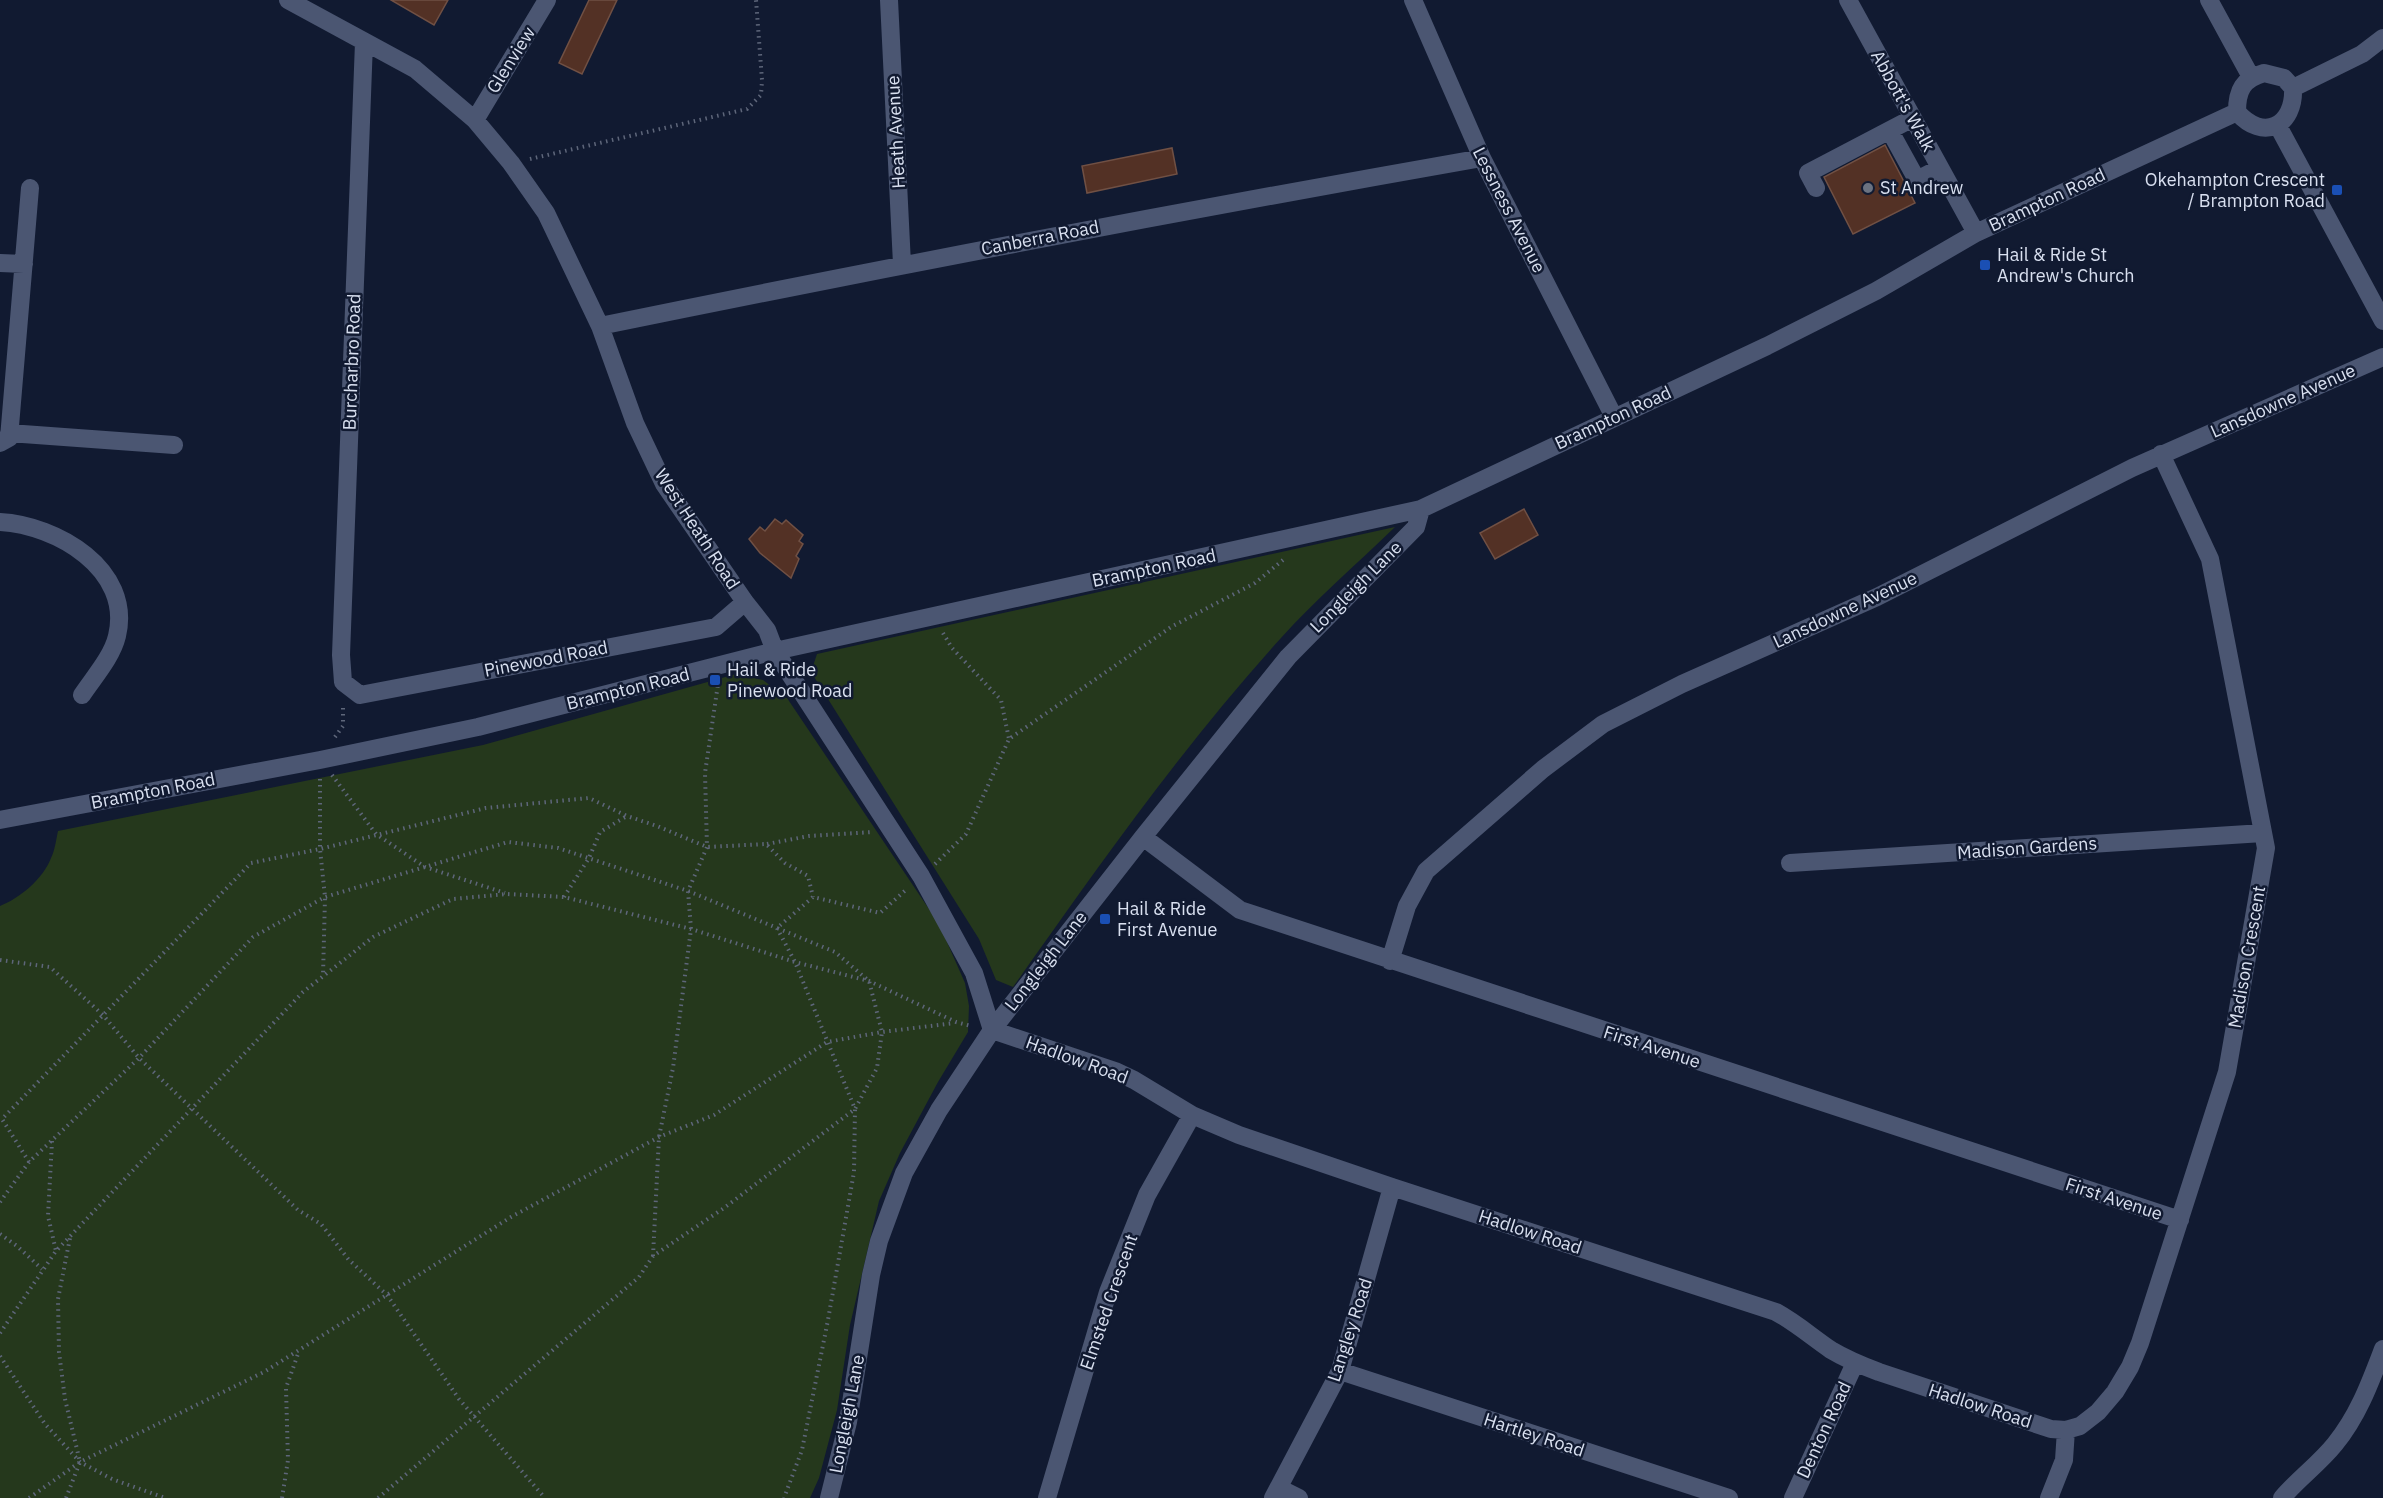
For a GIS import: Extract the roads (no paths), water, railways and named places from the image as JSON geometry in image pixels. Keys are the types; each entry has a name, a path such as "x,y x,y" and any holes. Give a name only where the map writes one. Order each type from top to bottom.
{"street":[{"name":"West Heath Road","path":"288,0 415,69 475,120 511,163 546,213 600,326 635,423 664,484 745,602 767,630 775,651 921,876 974,972 992,1030"},
{"name":"Glenview","path":"475,120 547,0"},
{"name":"Heath Avenue","path":"889,0 902,264"},
{"name":"Lessness Avenue","path":"1413,0 1482,158 1614,417"},
{"name":"Abbott's Walk","path":"1848,0 1976,233"},
{"path":"2210,0 2251,77"},
{"path":"2294,88 2362,54 2383,38"},
{"name":"Burcharbro Road","path":"343,682 341,655 364,42"},
{"path":"2264,73 2271,74 2284,78 2294,88 2291,109 2286,119 2278,126 2257,127 2244,121 2237,112 2240,90 2251,77 2264,73"},
{"name":"Brampton Road","path":"0,820 320,760 478,727 775,651 1421,509 1767,346 1876,291 1976,233 2237,112"},
{"path":"1816,188 1808,173 1913,118"},
{"path":"2278,126 2383,321"},
{"path":"1890,131 1917,180 1940,168"},
{"name":"Canberra Road","path":"600,326 902,264 1482,158"},
{"path":"30,188 10,410 5,438 174,445"},
{"path":"0,262 24,264"},
{"name":"Lansdowne Avenue","path":"1389,961 1407,906 1426,871 1543,769 1603,724 1682,684 1877,597 2161,454 2383,357"},
{"name":"Madison Crescent","path":"2066,1430 2080,1425 2098,1412 2115,1392 2130,1367 2140,1343 2227,1072 2266,848 2210,559 2161,454"},
{"name":"Longleigh Lane","path":"828,1498 848,1422 871,1275 890,1207 904,1173 934,1119 992,1030 1143,837 1288,657 1416,527 1421,509"},
{"path":"0,522 30,526 64,540 90,559 110,583 120,619 117,637 111,651 82,695"},
{"name":"Pinewood Road","path":"343,682 360,695 716,627 745,602"},
{"name":"Madison Gardens","path":"1790,862 2263,833"},
{"name":"First Avenue","path":"1143,837 1240,910 2180,1220"},
{"name":"Hadlow Road","path":"992,1030 1115,1071 1192,1115 1239,1135 1757,1305 1793,1322 1855,1363 2039,1425 2066,1430"},
{"name":"Elmsted Crescent","path":"1047,1498 1108,1292 1147,1195 1192,1115"},
{"name":"Langley Road","path":"1276,1493 1340,1371 1392,1187"},
{"path":"2282,1498 2317,1464 2351,1423 2383,1349"},
{"name":"Denton Road","path":"1793,1498 1855,1363"},
{"name":"Hartley Road","path":"1340,1371 1729,1498"},
{"path":"2049,1498 2064,1460 2066,1430"},
{"path":"1276,1493 1299,1498"}],"place":[{"name":"St Andrew","path":"1868,188"},
{"name":"Okehampton Crescent / Brampton Road","path":"2337,190"},
{"name":"Hail & Ride St Andrew's Church","path":"1985,265"},
{"name":"Hail & Ride Pinewood Road","path":"715,680"},
{"name":"Hail & Ride First Avenue","path":"1105,919"}]}
